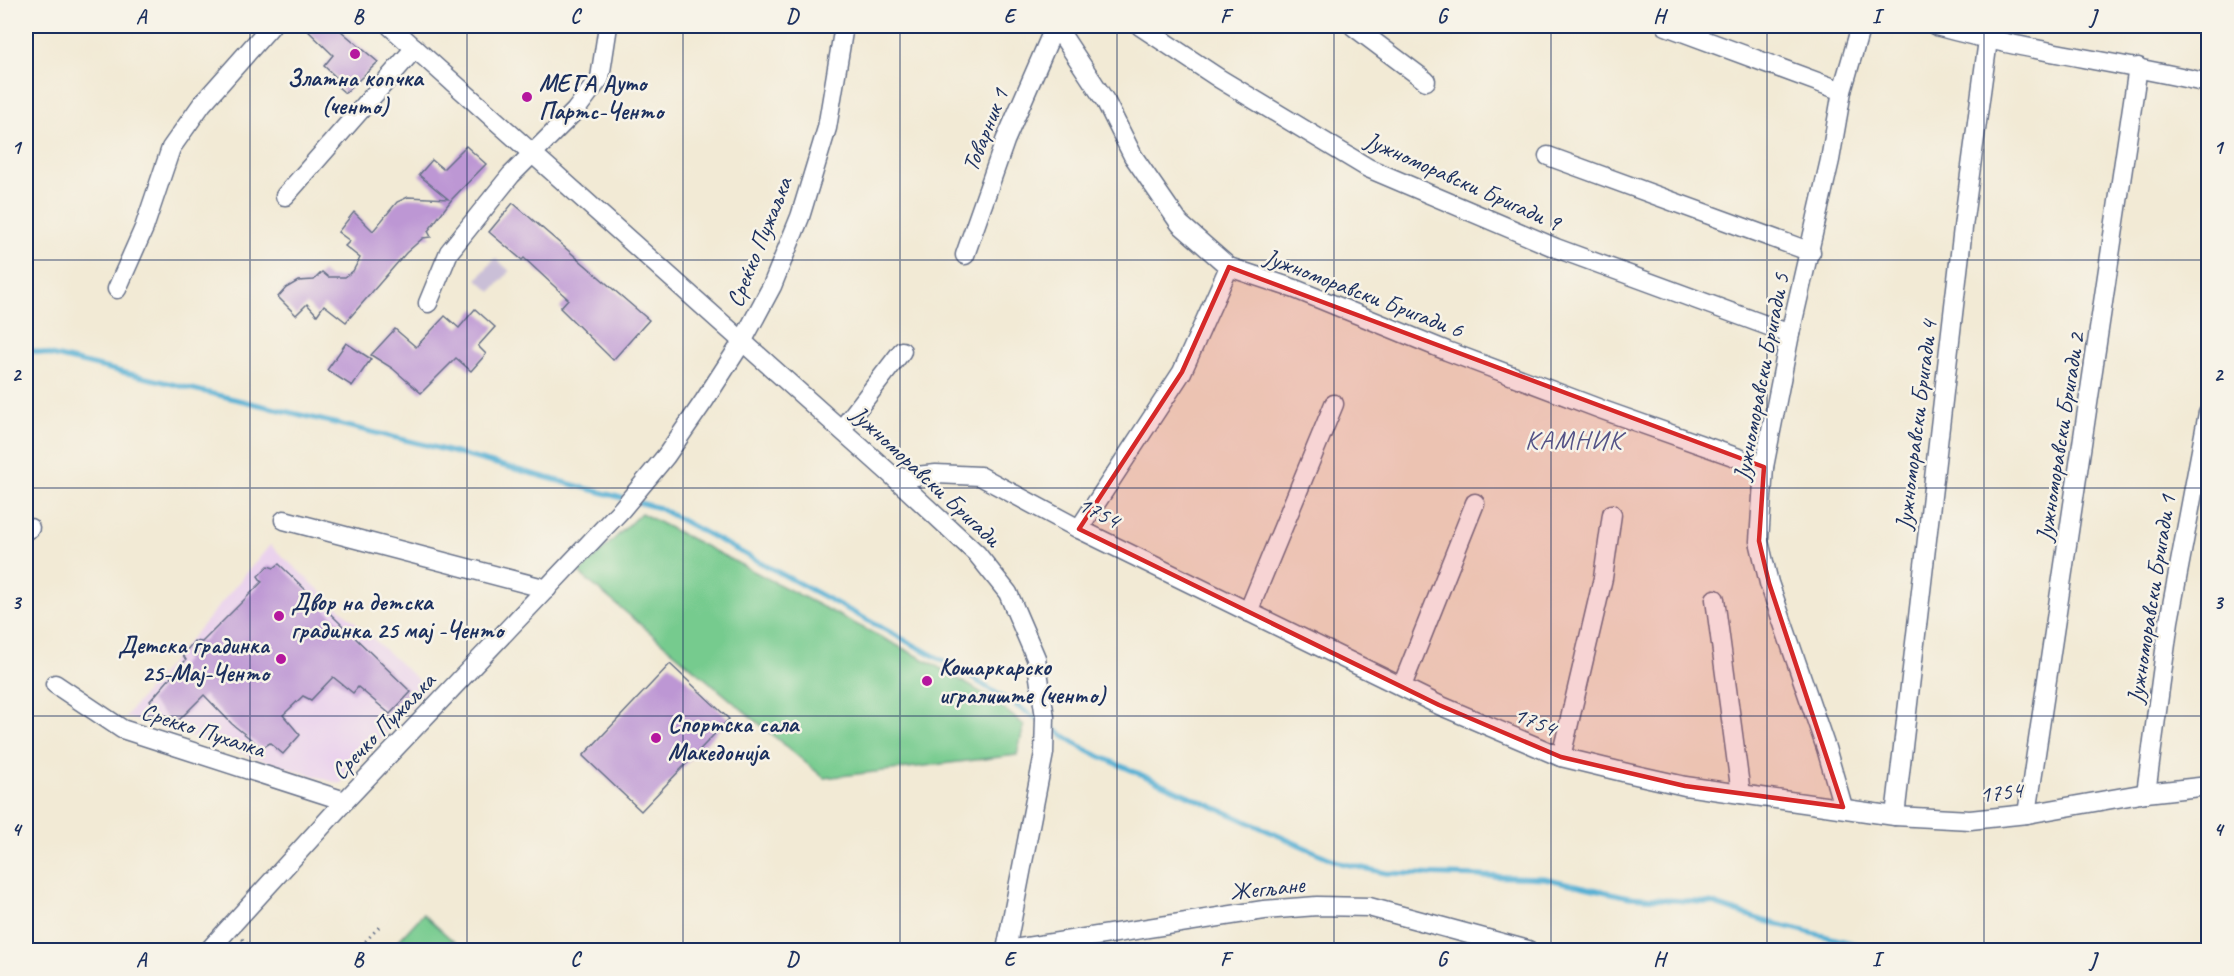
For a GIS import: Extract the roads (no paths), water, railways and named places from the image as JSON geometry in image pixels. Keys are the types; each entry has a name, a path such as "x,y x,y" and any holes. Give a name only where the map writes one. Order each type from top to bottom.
{"street":[{"path":"117,289 144,228 171,148 202,104 271,26"},
{"name":"Јужноморавски Бригади","path":"390,26 842,429 977,554 1008,593 1036,658 1045,717 1044,753 1007,951"},
{"path":"428,303 449,252 532,153 575,111 600,78 608,26"},
{"name":"Среќко Пужаљка","path":"666,456 742,342 772,286 800,217 826,128 844,26"},
{"name":"Товарник 1","path":"965,255 1005,141 1056,26"},
{"name":"Јужноморавски Бригади 6","path":"1056,26 1106,102 1133,156 1180,224 1229,267 1294,289 1603,410 1764,467"},
{"name":"Јужноморавски Бригади 9","path":"1140,26 1220,79 1368,168 1556,248 1790,334"},
{"path":"1353,26 1426,81"},
{"path":"1666,26 1842,91"},
{"name":"Јужноморавски Бригади 5","path":"1843,807 1826,748 1768,583 1759,541 1764,467 1790,334 1811,252 1842,91 1861,26"},
{"path":"1936,26 1988,40 2138,67 2208,83"},
{"name":"Јужноморавски Бригади 4","path":"1895,816 1964,219 1988,40"},
{"path":"285,196 415,48"},
{"name":"Јужноморавски Бригади 2","path":"2027,814 2138,67"},
{"path":"1548,156 1811,252"},
{"path":"1078,529 1182,372 1229,267"},
{"path":"842,429 902,351"},
{"path":"1248,612 1334,404"},
{"name":"Јужноморавски Бригади 1","path":"2146,793 2169,621 2208,413"},
{"name":"Сречко Пужаљка","path":"209,951 345,801 621,509 666,456"},
{"name":"1754","path":"895,478 936,474 980,476 1078,529 1439,705 1561,757 1685,786 1895,816 1970,820 2027,814 2146,793 2208,786"},
{"path":"1402,686 1475,503"},
{"path":"1561,757 1603,578 1612,514"},
{"path":"284,520 547,589"},
{"path":"1715,599 1741,794"},
{"name":"Срекко Пухалка","path":"55,684 122,729 345,801"},
{"name":"Жегљане","path":"1007,951 1264,910 1317,906 1369,908 1528,951"}],"waterway":[{"path":"26,349 426,445 659,508 951,665 1041,721"},
{"path":"1049,726 1088,751 1340,863 1386,873 1544,878 1629,897 1711,903 1765,921 1879,950"}],"place":[{"name":"Златна копчка (ченто)","path":"355,54"},
{"name":"МЕГА Ауто Партс-Ченто","path":"527,97"},
{"name":"Двор на детска градинка 25 мај -Ченто","path":"279,616"},
{"name":"Детска градинка 25-Мај-Ченто","path":"281,659"},
{"name":"Кошаркарско игралиште (ченто)","path":"927,681"},
{"name":"Спортска сала Македонија","path":"656,738"}],"district":[{"name":"КАМНИК","path":"1574,440"}]}
